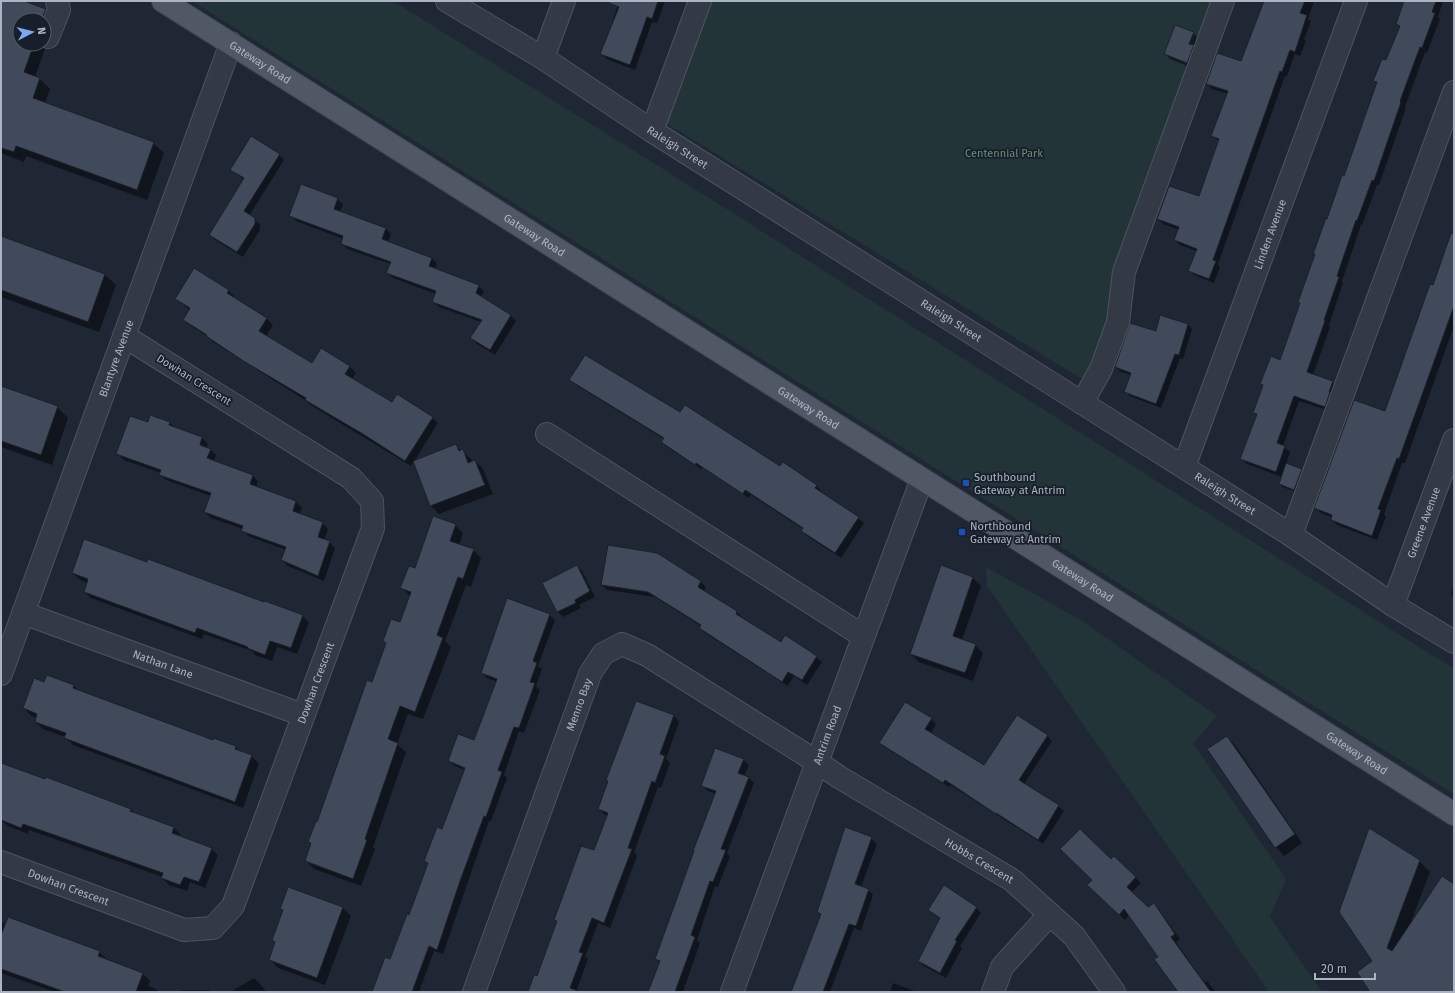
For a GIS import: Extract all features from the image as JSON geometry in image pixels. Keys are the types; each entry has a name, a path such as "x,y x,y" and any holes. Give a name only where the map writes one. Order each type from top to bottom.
{"main road":[{"name":"Gateway Road","path":"163,1 1454,814"}],"street":[{"path":"52,27 59,10 57,1"},
{"name":"Raleigh Street","path":"447,1 543,58 652,131 1291,535 1393,605 1454,642"},
{"path":"543,58 564,1"},
{"path":"652,131 700,1"},
{"path":"1082,403 1101,369 1118,322 1124,272 1223,1"},
{"name":"Linden Avenue","path":"1184,467 1356,1"},
{"name":"Blantyre Avenue","path":"1,674 231,43"},
{"path":"1291,535 1454,92"},
{"name":"Dowhan Crescent","path":"1,862 184,930 213,928 233,906 373,528 372,501 351,478 124,336"},
{"path":"548,434 863,636"},
{"name":"Greene Avenue","path":"1393,605 1454,440"},
{"name":"Antrim Road","path":"732,992 922,479"},
{"name":"Nathan Lane","path":"24,613 303,715"},
{"name":"Menno Bay","path":"474,992 590,674 603,654 622,644 647,655 817,762"},
{"name":"Hobbs Crescent","path":"817,762 839,777 1012,880 1074,936 1114,992"},
{"path":"993,992 1002,967 1050,914"}],"green space":[{"path":"192,1 393,1 660,167 1454,669 1454,794"},
{"name":"Centennial Park","path":"711,1 1222,1 1085,381 666,123"},
{"path":"986,567 1084,622 1217,716 1193,743 1286,879 1270,917 1322,992 1269,992 987,586"}],"building":[{"path":"1,1 24,1 46,9 45,12 12,12 12,52 31,52 24,72 40,78 33,98 154,142 137,190 16,146 14,152 1,148"},
{"path":"609,1 658,1 652,19 647,17 630,65 600,54 619,7 609,3"},
{"path":"1264,1 1305,1 1300,13 1307,15 1295,52 1290,50 1282,72 1280,71 1213,260 1216,261 1209,279 1188,271 1197,249 1174,240 1179,227 1157,219 1169,186 1199,196 1219,139 1211,136 1228,91 1206,84 1217,53 1241,61"},
{"path":"1404,1 1436,1 1432,12 1435,13 1422,48 1420,47 1400,101 1401,102 1374,181 1372,180 1357,221 1356,220 1337,276 1339,277 1324,320 1325,321 1307,372 1333,381 1325,407 1294,396 1277,443 1285,446 1276,472 1240,459 1257,414 1253,413 1263,385 1260,384 1271,356 1280,360 1300,303 1298,302 1315,254 1313,254 1342,175 1344,176 1377,82 1373,81 1382,59 1386,60 1400,26 1396,24"},
{"path":"1175,25 1194,32 1189,44 1194,45 1187,63 1164,54"},
{"path":"251,136 280,154 244,211 255,218 255,224 237,252 209,235 244,178 230,170"},
{"path":"301,184 338,198 334,209 386,228 382,239 432,258 429,266 479,285 476,293 511,315 490,350 470,338 482,320 432,302 436,291 386,273 391,262 341,244 343,236 289,216"},
{"path":"1451,233 1454,234 1454,306 1399,459 1397,458 1378,509 1381,510 1372,536 1331,520 1332,515 1314,508 1354,400 1385,411 1430,284 1433,285"},
{"path":"1,236 105,274 88,322 1,290"},
{"path":"194,268 229,290 227,293 267,318 259,331 312,363 321,348 350,366 345,374 392,402 397,394 433,417 405,461 305,400 306,398 245,362 183,320 190,308 175,299"},
{"path":"1160,315 1188,324 1179,355 1175,354 1156,404 1124,392 1131,373 1115,367 1130,323 1156,331"},
{"path":"585,355 680,412 685,405 780,466 783,462 817,485 815,488 859,517 835,553 801,531 803,528 745,490 743,494 696,463 695,465 661,442 664,438 569,380"},
{"path":"1,386 58,406 41,455 1,441"},
{"path":"150,415 170,422 169,425 202,437 200,445 211,449 207,458 253,475 250,484 296,501 293,511 323,522 318,537 330,541 318,576 281,560 286,547 241,531 243,526 204,512 211,493 159,475 161,470 116,454 130,416 148,422"},
{"path":"456,444 459,451 463,449 468,463 475,460 485,485 430,506 413,461"},
{"path":"1286,463 1302,469 1294,490 1279,484"},
{"path":"433,516 456,524 450,541 474,549 463,579 458,577 437,635 443,638 415,712 400,706 388,739 398,743 353,879 305,861 311,843 308,842 316,821 317,822 367,680 372,682 386,643 383,641 391,619 400,622 411,592 400,588 409,566 415,568"},
{"path":"84,539 147,562 148,559 303,615 291,648 270,641 265,655 197,628 195,633 84,592 88,579 72,573"},
{"path":"608,545 657,553 701,581 698,587 737,611 736,614 781,642 785,635 817,656 802,680 788,672 782,682 699,628 701,625 648,592 601,585"},
{"path":"577,565 590,591 575,600 576,603 557,612 542,583"},
{"path":"941,565 973,577 953,636 976,644 965,673 910,654"},
{"path":"507,598 550,614 533,661 537,663 530,682 535,683 519,728 514,727 498,770 502,772 459,884 437,950 429,946 412,992 372,992 385,957 390,959 407,914 409,915 428,863 424,861 437,827 442,829 465,768 448,761 458,734 474,740 497,679 481,673"},
{"path":"47,675 74,685 73,688 213,740 213,738 236,746 235,749 252,755 235,802 64,738 66,733 35,722 37,714 23,708 34,678 44,682"},
{"path":"636,701 674,715 660,754 665,756 655,783 652,781 628,848 632,849 604,923 592,918 579,952 583,953 570,988 576,990 576,992 528,992 534,975 537,976 557,921 554,920 581,846 594,850 608,813 598,809 608,781 606,780"},
{"path":"905,702 932,718 925,729 984,765 1017,715 1048,735 1019,780 1059,805 1038,840 945,780 943,783 879,743"},
{"path":"1227,736 1295,834 1275,848 1207,749"},
{"path":"715,748 744,759 738,773 749,777 721,849 726,850 713,882 710,881 691,935 695,937 675,992 648,992 660,961 655,959 716,791 701,786"},
{"path":"1,763 45,779 46,777 131,809 130,811 174,827 172,833 212,848 199,882 184,877 180,885 161,878 163,873 23,824 21,828 1,820"},
{"path":"845,827 872,837 855,884 869,889 856,926 849,924 823,992 791,992 821,914 817,912"},
{"path":"1369,828 1420,860 1387,948 1392,951 1442,876 1454,884 1454,992 1370,992 1357,972 1372,961 1339,912"},
{"path":"1080,829 1111,859 1114,856 1136,877 1127,887 1148,907 1154,903 1175,934 1171,937 1211,992 1178,992 1154,959 1158,957 1124,909 1119,915 1087,885 1092,880 1060,849"},
{"path":"944,885 977,907 955,940 957,941 940,973 918,961 940,918 928,910"},
{"path":"288,887 343,907 317,978 269,960 275,942 272,940 283,910 280,909"},
{"path":"8,917 100,951 98,956 143,973 136,992 65,992 1,969 1,935"}],"place":[{"name":"Southbound Gateway at Antrim","path":"966,483"},
{"name":"Northbound Gateway at Antrim","path":"962,532"}]}
